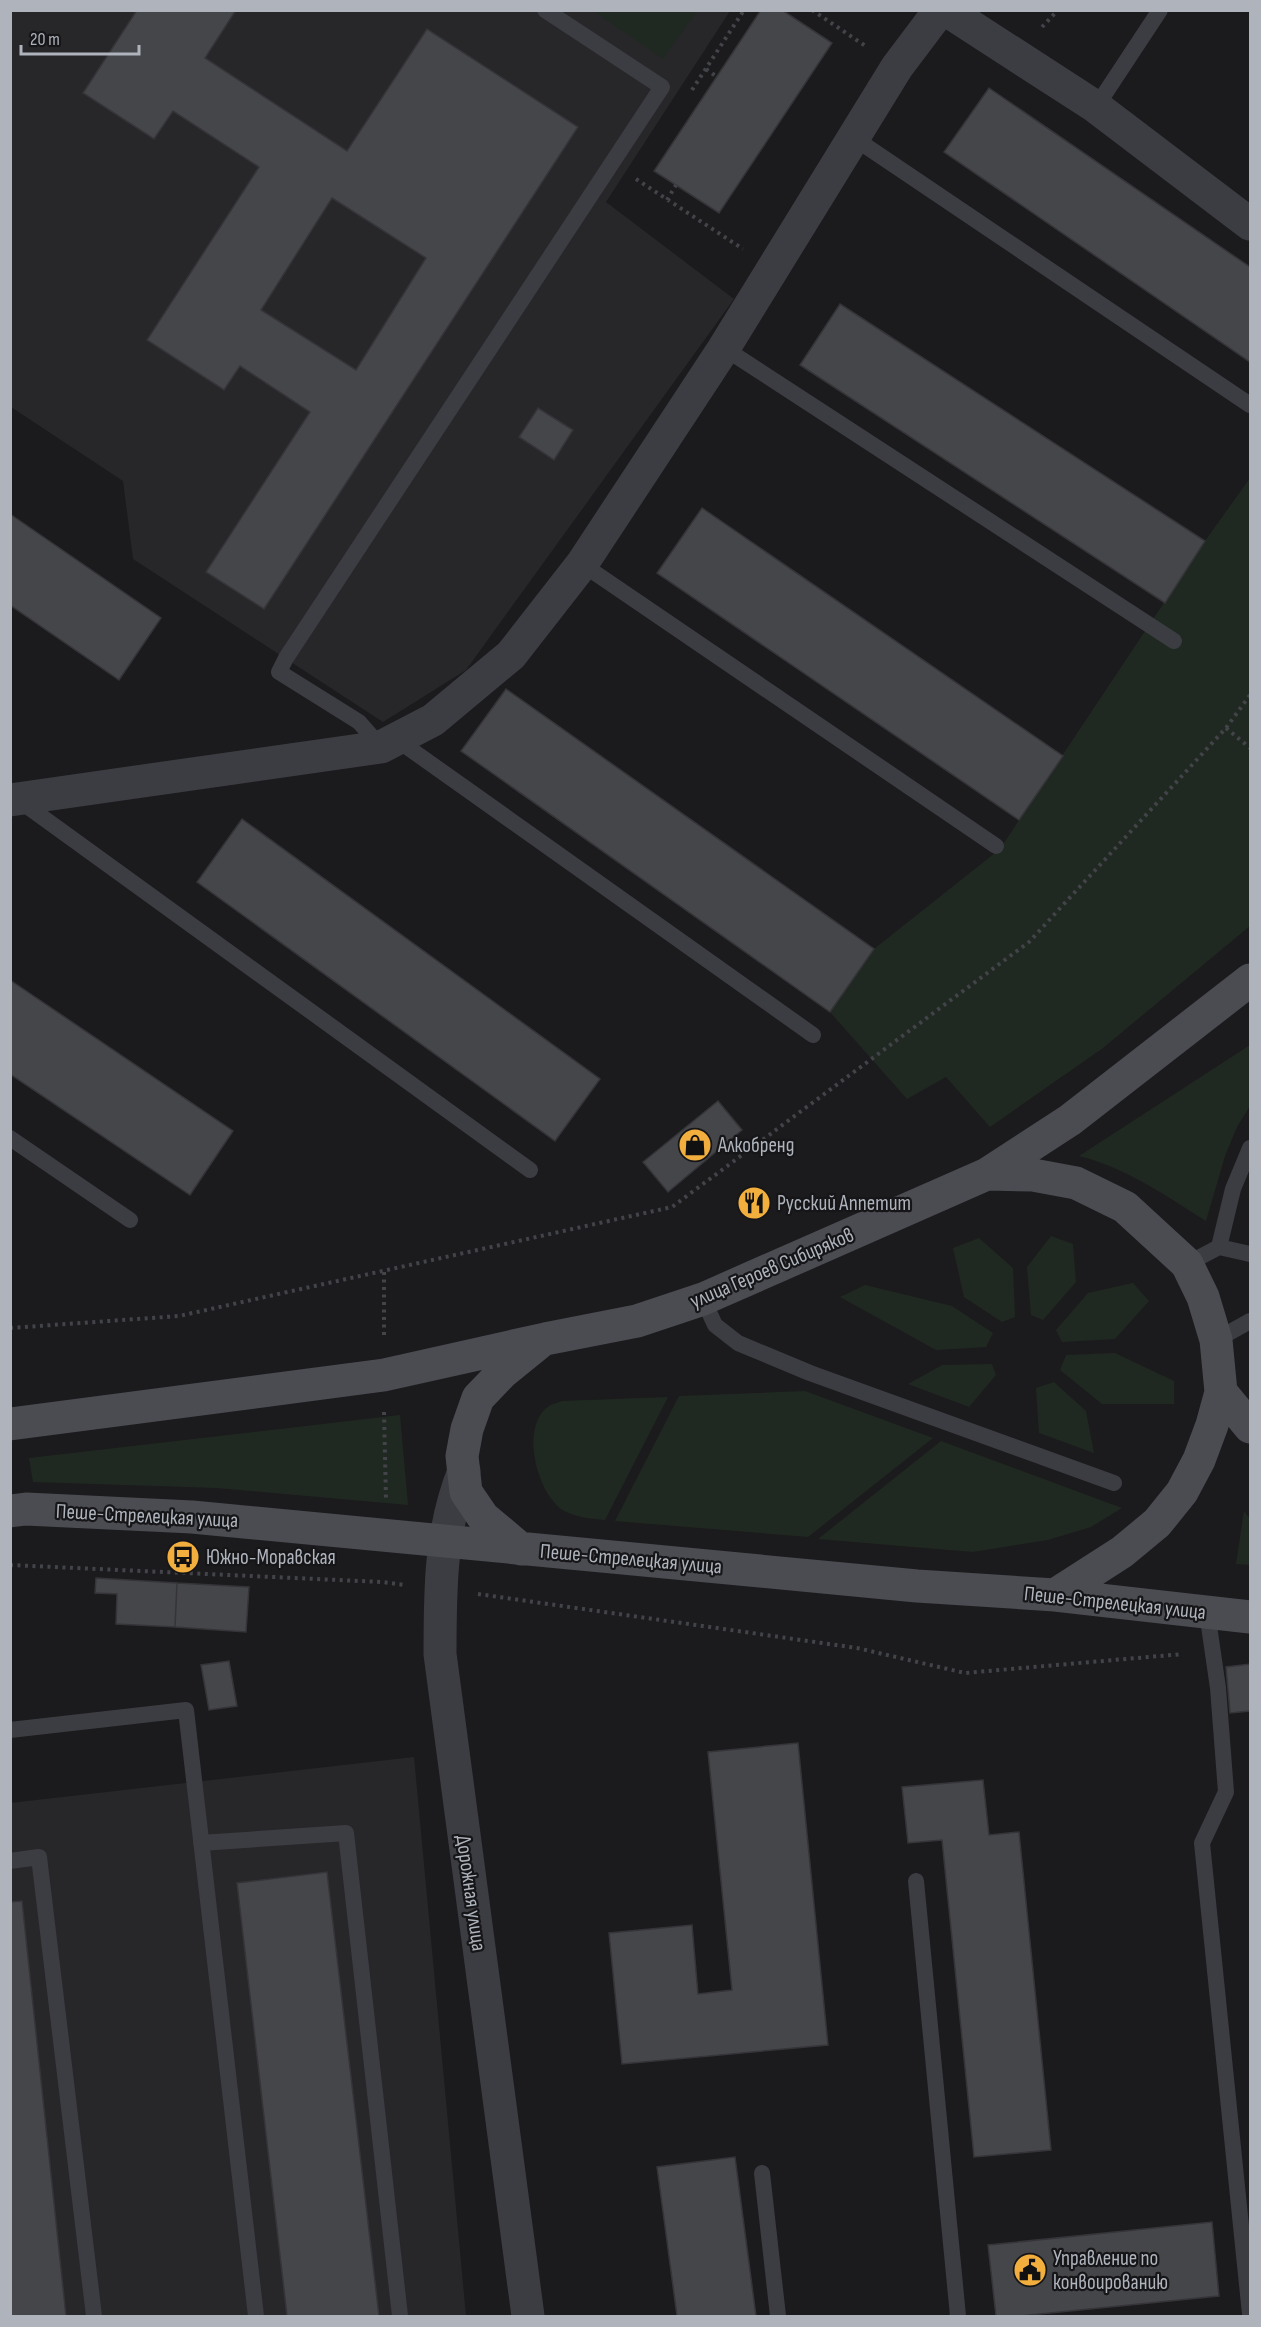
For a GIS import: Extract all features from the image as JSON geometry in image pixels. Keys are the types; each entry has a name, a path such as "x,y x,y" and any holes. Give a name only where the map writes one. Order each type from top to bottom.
{"main road":[{"name":"улица Героев Сибиряков","path":"545,1339 637,1321 703,1299 987,1174 1070,1120 1251,980"},
{"path":"987,1174 1033,1175 1076,1183 1125,1207 1187,1264 1203,1297 1216,1340 1221,1392 1200,1460 1182,1492 1157,1523 1122,1552 1055,1595"},
{"path":"10,1424 384,1375 545,1339"},
{"path":"521,1549 483,1517 466,1492 462,1456 467,1429 478,1398 502,1373 545,1339"},
{"path":"1221,1392 1251,1427"},
{"name":"Пеше-Стрелецкая улица","path":"10,1511 26,1509 192,1517 917,1586 1055,1595 1207,1612 1248,1619"}],"street":[{"path":"14,799 389,743 432,720 511,655 582,564 724,348 897,68 940,10"},
{"path":"946,10 1096,107 1251,224"},
{"name":"Дорожная улица","path":"464,1471 452,1500 445,1540 440,1589 440,1654 528,2316"}],"lane":[{"path":"545,10 662,87 286,658 279,672 359,722 813,1035"},
{"path":"1096,107 1160,10"},
{"path":"854,138 1251,405"},
{"path":"724,348 1174,641"},
{"path":"582,564 996,846"},
{"path":"14,799 530,1170"},
{"path":"10,1138 130,1220"},
{"path":"1219,1247 1233,1189 1251,1148"},
{"path":"1187,1264 1219,1247 1251,1254"},
{"path":"703,1299 715,1325 738,1343 810,1373 1114,1483"},
{"path":"1216,1340 1251,1321"},
{"path":"1207,1612 1226,1792 1202,1843 1251,2314"},
{"path":"10,1730 186,1710 256,2316"},
{"path":"201,1843 346,1833 400,2316"},
{"path":"10,1861 39,1857 94,2316"},
{"path":"916,1881 958,2316"},
{"path":"762,2173 778,2316"}],"path":[{"path":"686,99 744,10"},
{"path":"812,10 897,68"},
{"path":"1041,28 1058,10"},
{"path":"706,69 717,77"},
{"path":"633,177 774,269"},
{"path":"667,200 676,185"},
{"path":"10,1328 179,1316 672,1208 1029,942 1226,728 1251,695"},
{"path":"1226,728 1251,748"},
{"path":"384,1272 386,1534"},
{"path":"10,1565 382,1582 857,1648 965,1673 1213,1652"}],"shaded area":[{"path":"10,11 730,11 606,202 734,299 466,670 383,722 133,559 123,481 11,407"},
{"path":"593,11 697,11 663,59"},
{"path":"1250,478 1250,926 1103,1048 990,1127 946,1077 907,1099 830,1012 874,949 1000,849 1205,541"},
{"path":"1250,1045 1250,1106 1237,1127 1225,1156 1206,1221 1129,1175 1079,1156"},
{"path":"1051,1236 1073,1244 1076,1282 1043,1320 1031,1315 1027,1267"},
{"path":"979,1238 1013,1268 1015,1317 1002,1322 964,1297 953,1248"},
{"path":"1133,1283 1149,1301 1115,1339 1062,1342 1056,1330 1088,1293"},
{"path":"865,1285 952,1306 993,1333 986,1347 936,1350 840,1297"},
{"path":"1115,1353 1174,1381 1174,1404 1102,1404 1060,1370 1066,1355"},
{"path":"992,1364 996,1375 969,1407 908,1384 942,1365"},
{"path":"1054,1382 1086,1411 1094,1453 1039,1433 1036,1388"},
{"path":"805,1391 933,1438 808,1537 615,1521 679,1396"},
{"path":"668,1397 605,1520 574,1515 554,1503 539,1476 533,1444 540,1416 549,1406 562,1401"},
{"path":"400,1415 408,1505 217,1488 33,1482 29,1458"},
{"path":"941,1441 1122,1508 1091,1527 1048,1540 973,1552 818,1539"},
{"path":"1244,1511 1250,1519 1250,1565 1236,1564"},
{"path":"414,1757 466,2316 11,2316 10,1803"}],"building":[{"path":"137,10 236,10 205,58 347,151 427,29 578,127 264,609 206,572 310,412 240,366 224,390 147,340 259,167 173,111 154,139 83,93","holes":["332,198 426,258 356,370 261,310"]},
{"path":"761,10 782,10 832,43 719,213 654,171"},
{"path":"989,88 1250,267 1250,362 944,152"},
{"path":"840,304 1205,541 1165,603 800,365"},
{"path":"538,408 573,430 554,460 519,437"},
{"path":"702,508 1063,756 1019,820 657,573"},
{"path":"10,514 161,618 119,680 10,605"},
{"path":"506,689 874,949 830,1012 461,751"},
{"path":"242,819 600,1079 555,1141 197,882"},
{"path":"10,980 233,1131 190,1195 10,1074"},
{"path":"718,1101 742,1130 668,1192 643,1162"},
{"path":"96,1578 177,1583 175,1627 116,1624 117,1594 95,1593"},
{"path":"177,1583 249,1587 246,1632 175,1627"},
{"path":"229,1661 237,1706 209,1710 201,1665"},
{"path":"1250,1664 1250,1711 1230,1713 1226,1667"},
{"path":"798,1743 828,2045 622,2064 609,1933 692,1925 698,1994 732,1990 708,1752"},
{"path":"983,1780 989,1835 1019,1832 1051,2150 974,2157 942,1840 908,1843 902,1787"},
{"path":"327,1872 379,2316 287,2316 237,1883"},
{"path":"22,1901 66,2316 10,2316 10,1902"},
{"path":"735,2157 756,2316 677,2316 657,2167"},
{"path":"1212,2222 1219,2296 1020,2316 996,2316 988,2245"}],"place":[{"name":"Алкобренд","path":"695,1145"},
{"name":"Русский Аппетит","path":"754,1203"},
{"name":"Южно-Моравская","path":"183,1557"},
{"name":"Управление по конвоированию","path":"1030,2270"}]}
